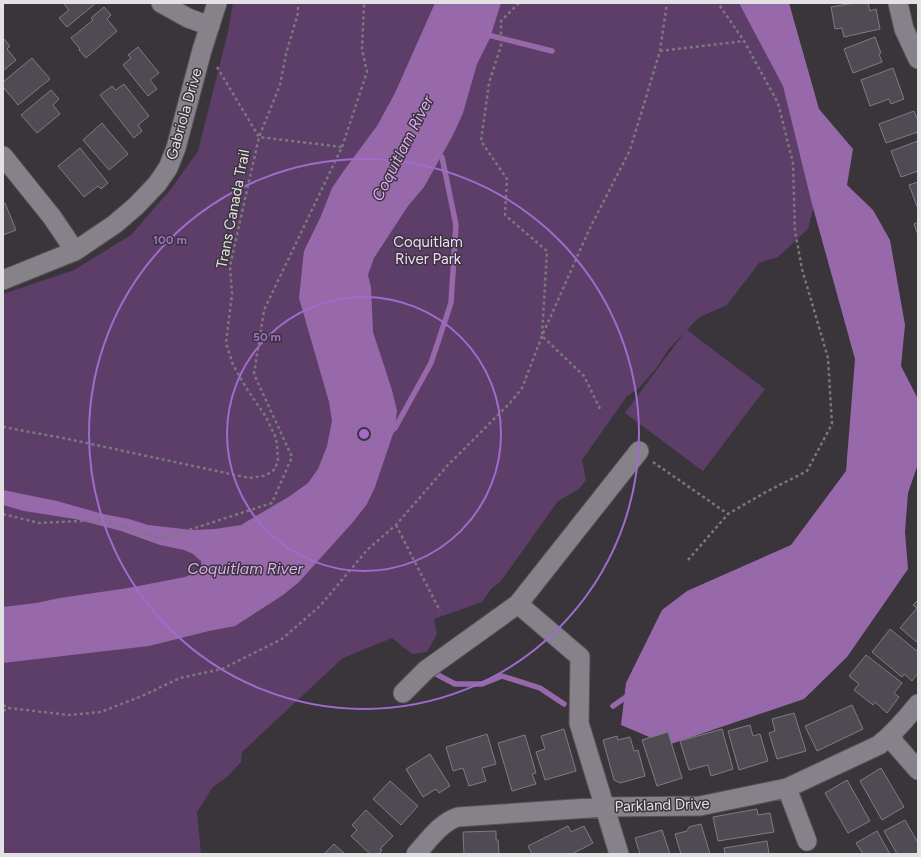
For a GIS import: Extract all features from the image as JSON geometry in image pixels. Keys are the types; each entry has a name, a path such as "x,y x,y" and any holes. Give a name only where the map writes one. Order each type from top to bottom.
{"street":[{"path":"161,3 188,18 210,26"},
{"name":"Gabriola Drive","path":"3,280 75,250 115,224 136,206 157,184 168,168 176,148 216,3"},
{"path":"898,3 904,29 918,59"},
{"path":"3,156 52,217 75,250"},
{"path":"403,693 426,670 518,604 639,451"},
{"path":"518,604 580,657 579,723 619,854"},
{"name":"Parkland Drive","path":"425,850 452,819 458,817 604,807 700,806 787,788 878,745 889,737 918,704"},
{"path":"889,737 918,770"},
{"path":"787,788 807,840"}],"path":[{"name":"Trans Canada Trail","path":"3,427 250,478 263,476 275,469 278,460 275,436 266,417 233,365 226,343 232,294 230,266 259,137 280,85 286,54 298,13 298,3"},
{"path":"3,514 39,523 101,520 161,539 272,503 292,457 254,374 264,310 342,147 367,72 362,49 364,3"},
{"path":"519,3 501,21 501,46 489,83 480,141 507,179 505,215 546,251 542,336 584,376 601,411"},
{"path":"3,706 68,715 101,712 142,696 180,678 222,669 282,639 320,606 368,549 396,525 451,462 510,403 522,388 542,336 589,230 630,150 660,50 667,3"},
{"path":"688,560 728,514 807,470 832,424 828,358 802,269 795,231 793,163 778,103 744,41 718,3"},
{"path":"660,50 744,41"},
{"path":"217,66 259,137 342,147"},
{"path":"639,451 728,514"},
{"path":"396,525 440,611"},
{"path":"3,711 9,708"}],"green space":[{"name":"Coquitlam River Park","path":"233,3 747,3 771,50 819,186 808,229 778,257 759,263 727,305 698,318 687,330 765,389 703,471 625,413 684,333 668,350 657,367 638,389 627,396 582,460 586,480 579,489 558,501 501,581 491,589 482,602 434,619 437,634 427,652 412,654 392,638 343,658 242,752 241,762 227,777 213,787 197,812 201,854 3,854 3,294 74,270 131,235 171,189 198,151 228,32"}],"water":[{"name":"Coquitlam River","path":"435,3 501,3 490,38 477,64 463,113 453,135 424,187 408,206 374,258 368,275 371,287 373,332 392,390 397,411 395,428 375,487 367,504 353,522 299,582 283,595 235,626 149,646 3,663 3,607 128,588 185,577 202,569 201,561 193,554 184,550 160,545 121,531 75,519 24,511 3,505 3,490 57,501 148,525 192,530 215,529 241,525 290,496 308,483 318,469 327,446 332,421 329,402 299,298 304,251 321,216 332,188 377,126 395,93"},
{"path":"739,3 789,3 819,109 853,149 847,185 873,210 890,240 905,325 901,366 918,399 918,464 908,493 905,532 908,569 847,657 804,699 668,745 621,725 626,683 662,610 687,591 791,545 846,471 855,359 812,204 783,86"}],"building":[{"path":"63,3 96,3 67,27 59,18 69,10"},
{"path":"854,3 868,3 870,11 876,9 880,29 844,37 842,28 835,29 831,7"},
{"path":"104,7 111,15 107,19 117,31 86,58 71,38 93,20 91,18"},
{"path":"875,37 881,53 879,54 882,62 853,73 844,49"},
{"path":"4,39 10,46 7,49 16,60 3,71 3,40"},
{"path":"138,47 159,73 150,80 157,89 148,96 123,65 131,58 128,55"},
{"path":"32,58 50,79 18,105 3,87 3,82"},
{"path":"893,68 904,99 891,104 889,99 870,106 861,80"},
{"path":"124,84 149,116 138,125 142,131 134,138 100,95 112,86 116,90"},
{"path":"51,90 59,99 53,105 60,114 37,133 21,115"},
{"path":"914,111 918,121 918,132 886,143 879,124"},
{"path":"102,123 128,154 109,170 83,140"},
{"path":"918,141 918,171 901,177 891,151"},
{"path":"80,148 108,183 101,189 98,186 84,197 58,166"},
{"path":"918,182 918,209 909,185"},
{"path":"5,203 16,230 3,235 3,204"},
{"path":"918,222 918,235 914,224"},
{"path":"918,600 918,643 900,628 917,608 913,605"},
{"path":"890,629 918,652 918,673 912,681 904,674 902,677 872,652"},
{"path":"866,655 902,683 894,693 899,697 887,713 875,702 873,705 854,690 859,684 849,676"},
{"path":"852,705 863,729 817,751 805,726"},
{"path":"794,713 806,751 777,759 769,733 775,731 772,719"},
{"path":"750,725 753,736 760,734 768,761 739,770 728,731"},
{"path":"564,729 576,771 545,780 536,752 545,749 541,736"},
{"path":"722,729 733,769 711,776 708,765 689,770 680,741"},
{"path":"668,732 682,778 657,786 642,740"},
{"path":"487,734 496,764 482,768 486,781 469,786 463,768 453,771 446,747"},
{"path":"525,735 536,773 532,774 536,784 512,791 498,743"},
{"path":"617,736 618,740 630,737 634,751 638,750 645,776 620,783 614,780 603,740"},
{"path":"430,754 450,786 439,793 436,789 423,797 406,769"},
{"path":"881,768 904,807 882,820 860,781"},
{"path":"847,780 870,821 848,833 825,793"},
{"path":"390,781 418,806 401,825 373,799"},
{"path":"757,809 758,815 770,813 774,832 718,841 713,817"},
{"path":"366,810 393,836 380,849 382,850 379,854 370,854 351,836 357,830 352,825"},
{"path":"905,820 918,843 918,854 897,854 884,831"},
{"path":"701,824 710,854 681,854 675,834 687,831 689,827"},
{"path":"568,826 571,832 584,826 593,843 572,854 532,854 528,846"},
{"path":"662,830 670,854 640,854 635,838"},
{"path":"496,831 499,854 464,854 463,832"},
{"path":"877,831 890,854 863,854 856,843"},
{"path":"767,841 769,854 725,854 724,848"},
{"path":"334,844 345,854 324,854"}],"waterway":[{"path":"484,34 552,51"},
{"path":"390,432 395,428 431,363 451,303 456,225 442,157 436,152"},
{"path":"436,674 455,684 482,684 502,676 540,688 564,704"},
{"path":"613,706 629,695"}]}
